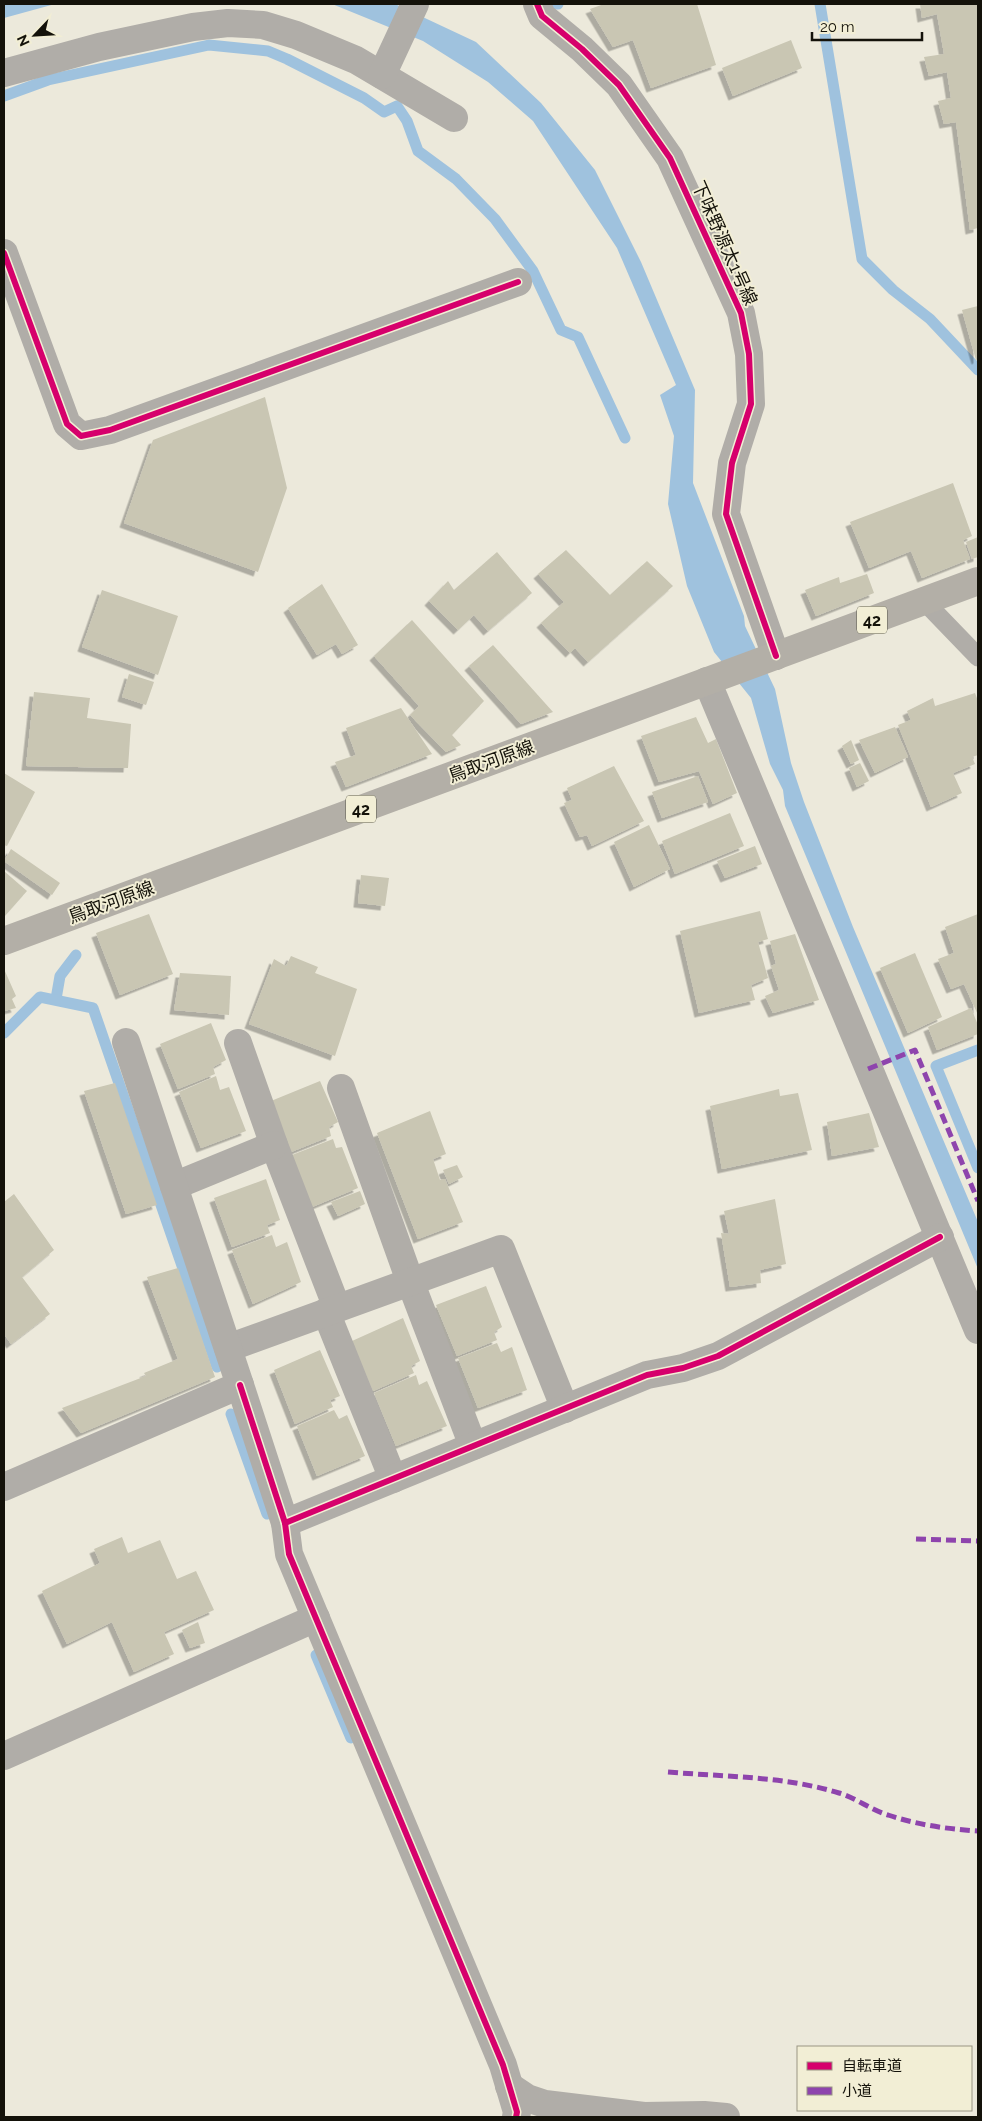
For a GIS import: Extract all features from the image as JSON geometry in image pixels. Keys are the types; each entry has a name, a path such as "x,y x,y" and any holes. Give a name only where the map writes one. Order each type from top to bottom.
{"main road":[{"name":"鳥取河原線","path":"4,941 978,581"}],"street":[{"path":"382,75 415,4"},
{"name":"下味野源太1号線","path":"537,4 542,16 582,49 619,84 670,158 741,313 749,354 751,404 732,463 726,514 772,658"},
{"path":"4,73 99,47 193,27 228,23 263,25 296,35 356,60 454,118"},
{"path":"4,253 67,424 81,436 110,430 518,282"},
{"path":"713,678 978,1330"},
{"path":"126,1042 285,1523 289,1554 503,2065 517,2112 516,2117"},
{"path":"238,1043 392,1479"},
{"path":"341,1088 410,1281 473,1446"},
{"path":"174,1186 274,1146"},
{"path":"285,1523 647,1375 683,1368 718,1356 940,1237"},
{"path":"228,1348 501,1249 565,1409"},
{"path":"4,1487 240,1385"},
{"path":"4,1756 316,1618"},
{"path":"509,2086 527,2098 545,2104 644,2116 704,2114 726,2117"}],"lane":[{"path":"924,601 978,657"}],"water":[{"path":"4,4 55,4 4,18"},
{"path":"332,4 395,4 476,42 541,103 595,170 641,262 695,390 693,483 744,616 745,626 775,689 791,763 804,802 853,927 978,1222 978,1269 785,806 783,790 770,764 751,698 714,652 687,586 668,504 674,436 660,395 676,385 617,248 533,121 488,82 423,41"}],"building":[{"path":"604,4 697,4 716,65 651,88 633,40 613,47 590,9"},
{"path":"920,4 978,4 978,228 970,230 956,122 944,124 938,101 951,98 947,72 929,76 924,57 944,54 937,14 922,18"},
{"path":"791,40 802,68 733,96 722,68"},
{"path":"978,306 978,359 976,360 962,310"},
{"path":"265,397 287,488 258,572 124,523 153,440"},
{"path":"953,483 972,536 963,540 970,559 922,578 911,551 869,568 850,522"},
{"path":"978,537 978,557 972,559 966,542"},
{"path":"566,550 610,595 647,561 673,586 588,662 575,648 570,653 541,623 564,602 538,574"},
{"path":"497,552 532,593 488,631 474,615 458,630 429,601 448,581 454,590"},
{"path":"867,574 874,593 816,616 805,590 839,577 840,583"},
{"path":"322,584 358,645 342,654 336,644 317,655 288,608"},
{"path":"102,590 178,616 158,675 82,647"},
{"path":"412,620 484,701 452,735 461,745 446,752 410,715 419,706 374,656"},
{"path":"493,645 553,712 521,724 469,666"},
{"path":"129,674 154,682 146,705 122,697"},
{"path":"34,692 90,698 87,718 131,724 128,768 26,766"},
{"path":"975,693 978,701 978,755 972,757 975,764 953,773 962,793 931,807 898,725 911,720 907,711 933,698 935,706"},
{"path":"401,708 432,754 346,787 335,762 356,755 346,728"},
{"path":"696,717 708,743 716,739 737,793 713,804 699,771 659,782 641,736"},
{"path":"895,727 908,757 875,773 859,740"},
{"path":"851,740 859,760 851,764 842,746"},
{"path":"860,763 869,781 857,787 849,768"},
{"path":"614,766 644,821 592,846 587,835 580,837 564,803 572,800 567,788"},
{"path":"4,773 35,792 7,846 4,845"},
{"path":"698,776 708,802 662,818 652,792"},
{"path":"730,813 744,846 675,874 662,841"},
{"path":"649,825 670,869 634,887 614,842"},
{"path":"755,846 762,864 725,878 717,861"},
{"path":"11,849 60,883 52,895 4,861"},
{"path":"4,871 27,891 4,917"},
{"path":"361,875 389,878 385,906 358,903"},
{"path":"760,911 768,939 758,942 768,978 751,985 755,1000 699,1013 680,931"},
{"path":"149,914 173,974 120,995 96,933"},
{"path":"978,914 978,1015 964,984 951,989 938,959 954,953 945,927"},
{"path":"795,934 819,1000 773,1013 765,996 779,990 771,966 776,964 770,941"},
{"path":"915,953 942,1017 908,1033 880,968"},
{"path":"291,956 318,967 315,973 357,989 335,1056 249,1024 274,959 286,966"},
{"path":"4,969 16,996 12,999 16,1008 4,1011"},
{"path":"180,973 231,976 229,1015 174,1010"},
{"path":"971,1008 978,1025 978,1034 937,1050 928,1027"},
{"path":"211,1023 226,1060 213,1067 215,1074 178,1089 160,1044"},
{"path":"216,1076 220,1090 229,1087 246,1131 201,1148 179,1092"},
{"path":"320,1081 338,1122 329,1127 331,1136 291,1152 271,1101"},
{"path":"115,1083 157,1205 126,1214 84,1091"},
{"path":"779,1089 780,1096 798,1093 812,1150 722,1169 710,1106"},
{"path":"430,1111 446,1154 433,1159 440,1180 445,1179 463,1222 418,1239 377,1133"},
{"path":"869,1113 879,1147 832,1156 827,1122"},
{"path":"333,1139 336,1148 342,1147 358,1188 312,1207 292,1155"},
{"path":"457,1165 463,1177 449,1184 443,1170"},
{"path":"266,1179 280,1220 267,1225 270,1233 232,1247 214,1198"},
{"path":"360,1191 365,1204 338,1216 331,1202"},
{"path":"14,1194 54,1250 22,1277 50,1314 11,1344 4,1334 4,1202"},
{"path":"775,1199 786,1264 760,1270 761,1283 730,1287 721,1233 729,1234 724,1211"},
{"path":"272,1235 276,1247 287,1242 301,1282 253,1304 232,1250"},
{"path":"178,1268 215,1377 81,1433 62,1408 146,1376 144,1373 178,1359 147,1277"},
{"path":"486,1286 502,1327 494,1332 497,1340 457,1356 436,1305"},
{"path":"403,1318 420,1361 411,1366 414,1373 373,1391 352,1341"},
{"path":"497,1343 501,1352 512,1347 527,1390 478,1408 458,1358"},
{"path":"320,1350 340,1396 330,1400 333,1407 295,1424 274,1370"},
{"path":"416,1375 419,1385 427,1381 447,1426 396,1446 374,1393"},
{"path":"334,1410 339,1419 347,1415 365,1456 317,1476 297,1426"},
{"path":"122,1537 128,1553 160,1540 177,1579 196,1571 214,1610 164,1632 174,1654 134,1672 112,1622 67,1644 42,1591 100,1563 94,1549"},
{"path":"198,1622 205,1643 190,1648 182,1630"}],"waterway":[{"path":"820,4 862,259 893,290 930,319 978,370"},
{"path":"4,96 48,80 209,45 268,51 364,98 384,112 397,106 407,121 418,151 456,179 495,219 533,271 561,330 578,337 625,438"},
{"path":"56,999 60,976 76,955"},
{"path":"4,1033 40,997 93,1008 217,1367"},
{"path":"978,1050 936,1066 978,1168"},
{"path":"231,1414 267,1514"},
{"path":"316,1655 351,1738"}],"marked path":[{"path":"868,1069 915,1050 978,1201"},
{"path":"916,1539 978,1541"},
{"path":"668,1772 797,1783 839,1793 882,1813 921,1824 978,1831"}],"cycle path":[{"path":"537,4 542,16 582,49 619,85 670,158 741,313 749,354 751,404 732,463 726,514 776,656"},
{"path":"4,253 67,424 81,436 110,430 518,282"},
{"path":"285,1523 647,1375 683,1368 718,1356 940,1237"},
{"path":"240,1385 285,1523 289,1554 503,2065 517,2112 516,2117"}]}
